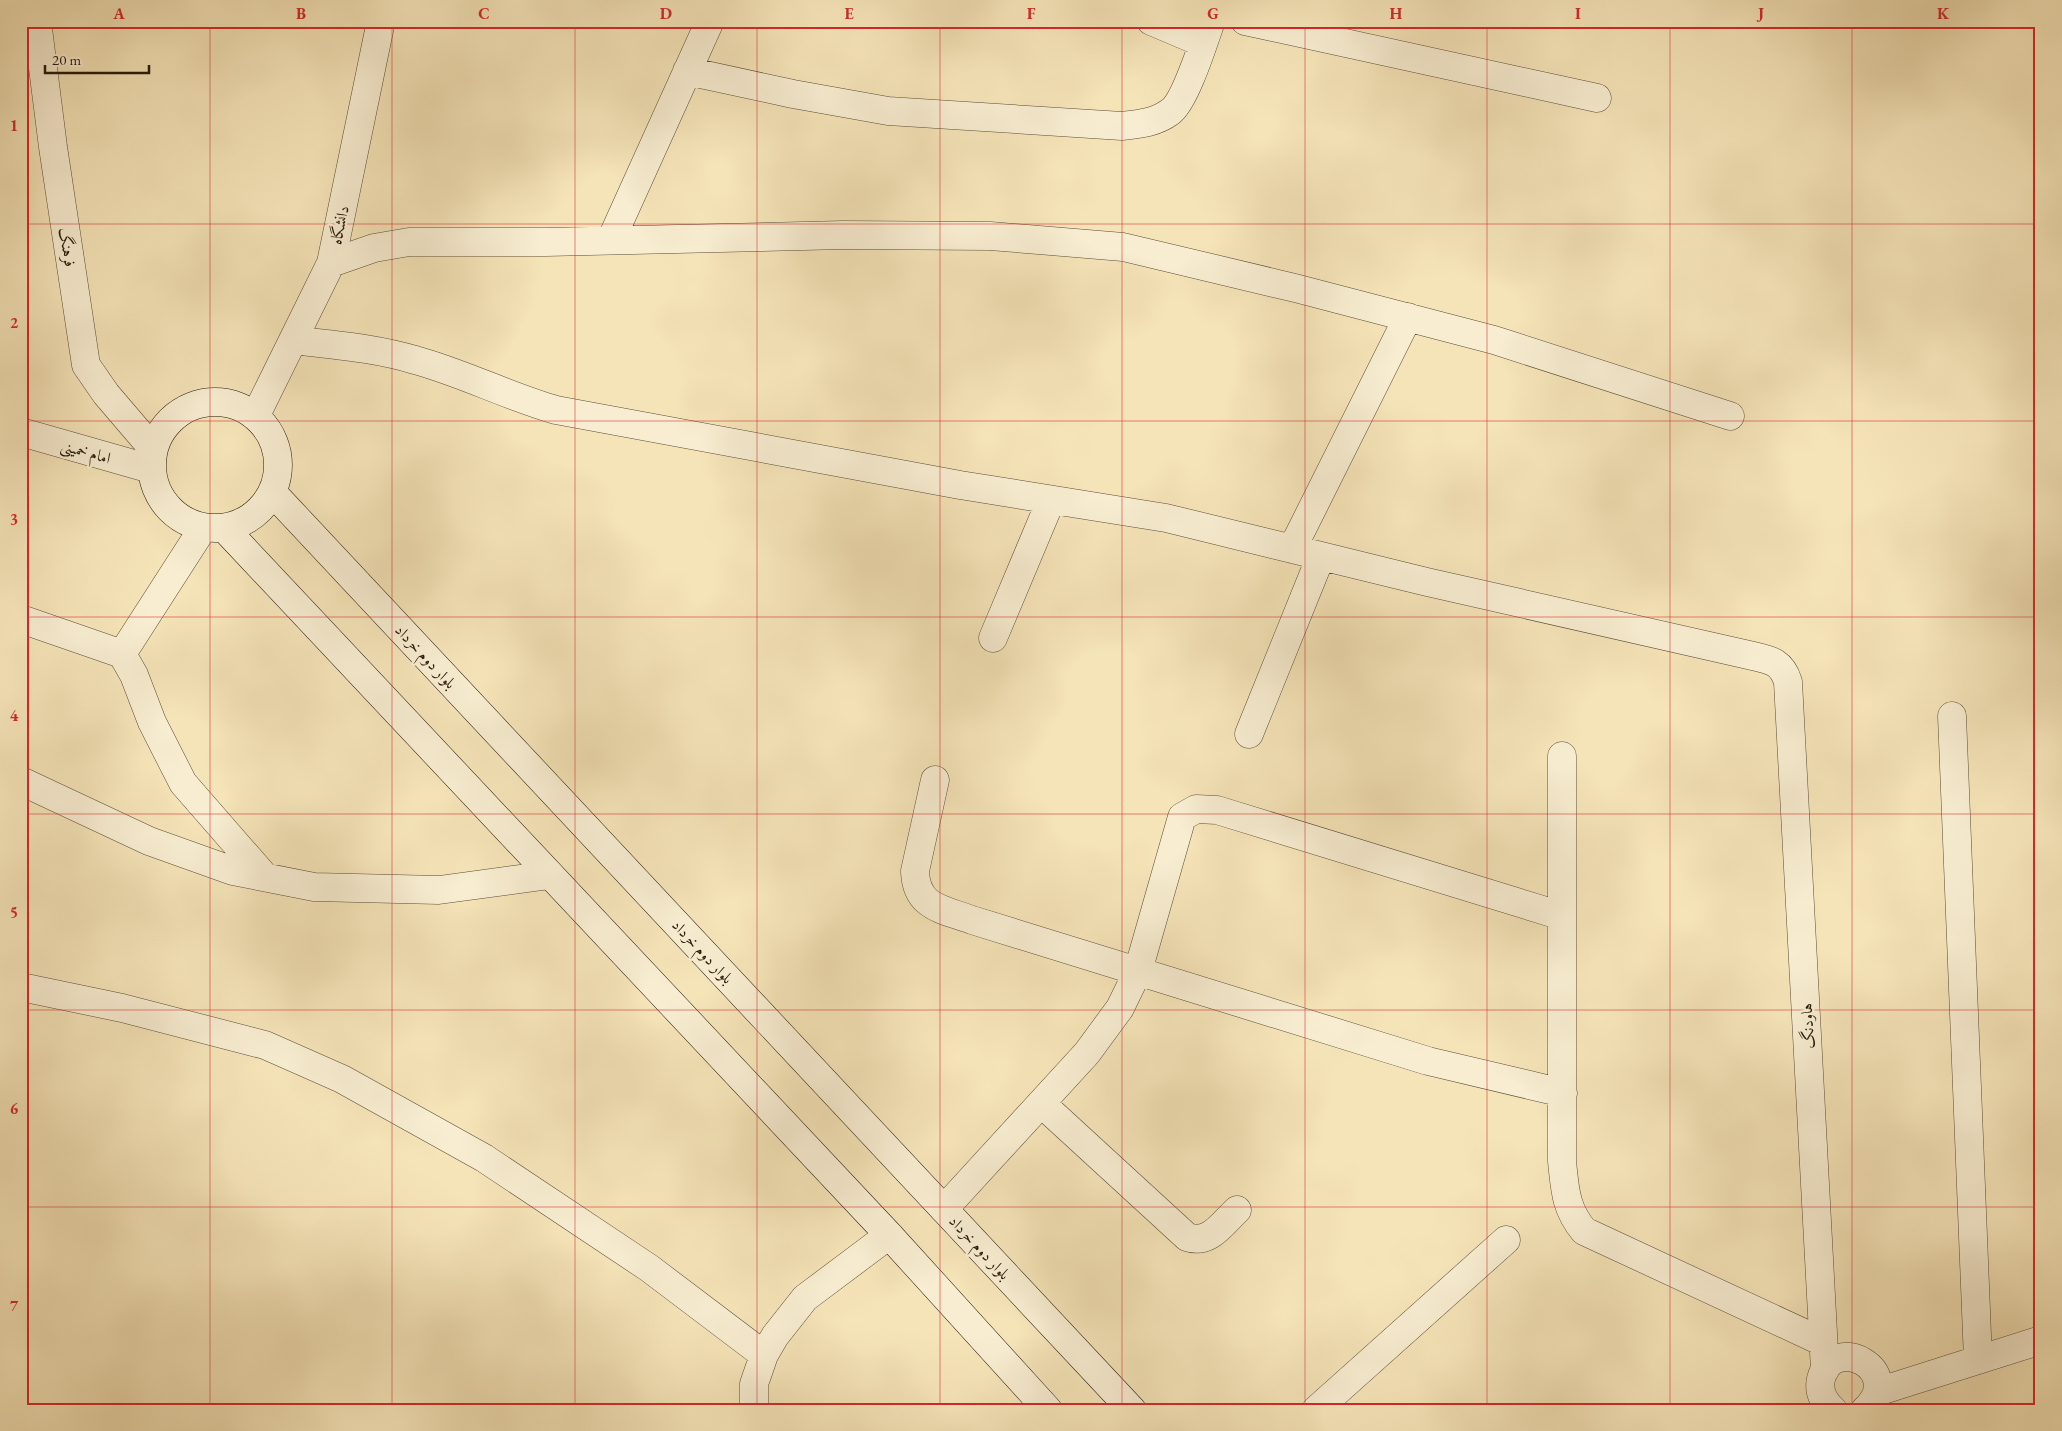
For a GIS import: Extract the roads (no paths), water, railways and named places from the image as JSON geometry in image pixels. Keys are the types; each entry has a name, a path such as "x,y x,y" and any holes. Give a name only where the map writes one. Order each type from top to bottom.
{"street":[{"name":"فرهنگ","path":"37,21 53,147 86,365 152,459"},
{"name":"دانشگاه","path":"256,416 331,263 381,21"},
{"path":"611,240 710,21"},
{"path":"687,71 793,94 888,111 1122,126 1148,123 1171,112 1187,87 1207,32 1151,21"},
{"path":"1245,21 1598,98"},
{"path":"331,263 374,248 409,242 844,235 980,236 1123,247 1296,288 1494,340 1730,416"},
{"path":"1292,549 1408,317"},
{"path":"293,340 387,352 451,372 499,392 556,410 960,485 1166,518 1320,556 1250,734"},
{"path":"217,402 237,406 256,416 269,431 277,452 279,473 273,493 262,510 244,521 213,528 183,520 167,508 156,490 152,459 162,430 177,413 196,405 217,402"},
{"name":"امام خمینی","path":"21,432 152,459"},
{"name":"بلوار دوم خرداد","path":"273,493 1132,1410"},
{"path":"993,638 1052,500"},
{"path":"122,654 213,528"},
{"path":"213,528 550,875 889,1235 1048,1410"},
{"name":"هاودنگ","path":"1320,556 1769,660 1781,667 1788,682 1825,1370 1820,1380 1820,1391 1825,1402 1833,1410"},
{"path":"21,620 122,654 134,675 152,722 183,783 265,877"},
{"path":"1952,716 1978,1360"},
{"path":"1562,756 1562,1161 1566,1200 1574,1220 1584,1231 1823,1342"},
{"path":"21,780 149,841 233,871 314,887 439,890 550,875"},
{"path":"935,780 915,871 915,886 929,904 972,920 1428,1061 1562,1093"},
{"path":"944,1209 1093,1046 1120,1008 1138,971 1182,817 1196,809 1217,810 1562,916"},
{"path":"21,987 122,1008 265,1045 342,1079 484,1158 649,1268 764,1356"},
{"path":"1042,1103 1187,1237 1197,1240 1206,1238 1237,1210"},
{"path":"754,1410 754,1384 764,1356 775,1336 805,1298 889,1235"},
{"path":"1316,1410 1506,1240"},
{"path":"1871,1401 1978,1360 2041,1340"},
{"path":"1825,1370 1833,1362 1843,1357 1854,1357 1865,1362 1873,1370 1878,1380 1871,1401"}]}
